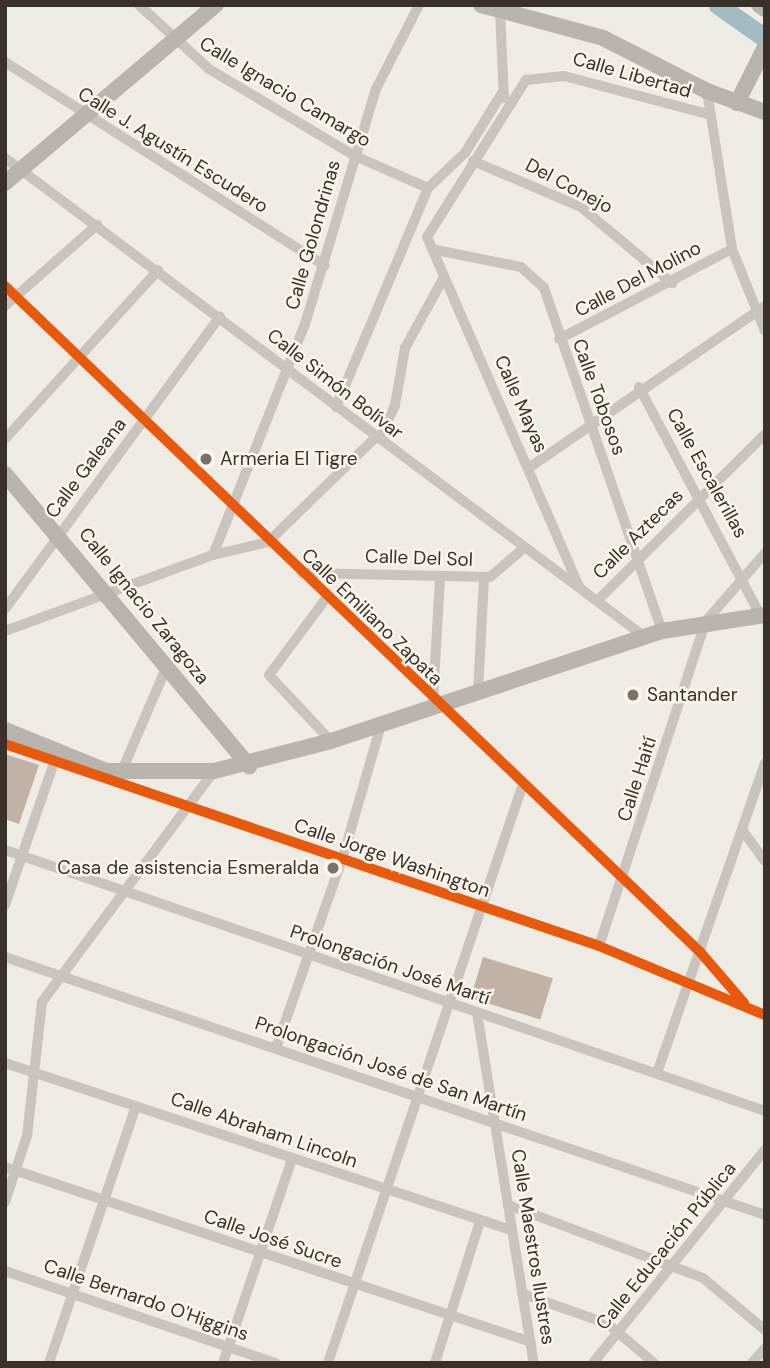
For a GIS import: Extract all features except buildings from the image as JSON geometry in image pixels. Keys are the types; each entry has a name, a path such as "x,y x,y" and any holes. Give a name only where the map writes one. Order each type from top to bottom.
{"street":[{"name":"Calle Ignacio Camargo","path":"139,5 171,40 355,156 428,188"},
{"path":"5,183 171,40 216,5"},
{"name":"Calle Golondrinas","path":"213,555 288,370 325,266 380,78 419,5"},
{"path":"481,5 603,38 707,91 765,112"},
{"path":"759,5 765,9"},
{"path":"336,407 428,188 469,157 506,106 502,93 500,11"},
{"path":"737,103 761,54"},
{"name":"Calle J. Agustín Escudero","path":"5,62 84,116 325,266"},
{"name":"Calle Libertad","path":"506,106 516,88 545,75 708,114"},
{"path":"707,91 708,114 732,249 754,313 765,331"},
{"path":"411,231 427,237 502,93"},
{"name":"Del Conejo","path":"469,157 581,207 672,283"},
{"name":"Calle Simón Bolívar","path":"5,158 220,316 376,439 645,636"},
{"path":"5,306 97,225"},
{"name":"Calle Mayas","path":"427,237 436,250 444,276 530,467 580,588"},
{"name":"Calle Del Molino","path":"559,339 672,283 732,249"},
{"name":"Calle Tobosos","path":"436,250 490,256 531,273 544,288 559,339 640,558 662,631"},
{"path":"5,439 158,270"},
{"path":"5,631 108,596 213,555 268,542 376,439 395,405 405,348 444,276"},
{"name":"Calle Emiliano Zapata","path":"5,286 522,787 701,953 744,1003"},
{"path":"530,467 589,421 765,306"},
{"name":"Calle Galeana","path":"5,609 57,534 220,316"},
{"name":"Calle Escalerillas","path":"639,387 743,573 762,615"},
{"name":"Calle Aztecas","path":"597,601 765,434"},
{"name":"Calle Ignacio Zaragoza","path":"5,474 249,766"},
{"name":"Calle Del Sol","path":"302,573 484,577 497,574 524,548"},
{"name":"Calle Haití","path":"599,946 623,880 706,621 743,573 765,553"},
{"path":"435,702 440,576"},
{"path":"478,692 484,577"},
{"path":"327,597 278,655 271,679 331,741"},
{"path":"5,730 56,760 121,773 214,771 249,766 381,725 435,702 478,692 645,636 706,621 762,615"},
{"path":"121,773 166,668"},
{"path":"275,1048 342,860 381,725"},
{"name":"Calle Jorge Washington","path":"5,744 56,760 186,809 599,946 744,1003 765,1015"},
{"path":"5,905 56,760"},
{"path":"657,1073 765,763"},
{"path":"5,1202 18,1172 27,1136 30,1070 43,1002 60,975 125,895 214,771"},
{"path":"328,1363 387,1190 477,905 522,787"},
{"path":"743,831 765,861"},
{"name":"Prolongación José Martí","path":"5,850 125,895 765,1111"},
{"name":"Prolongación José de San Martín","path":"5,957 765,1215"},
{"name":"Calle Maestros Ilustres","path":"477,1013 534,1363"},
{"name":"Calle Abraham Lincoln","path":"5,1062 511,1230"},
{"path":"49,1363 136,1106"},
{"name":"Calle Educación Pública","path":"593,1363 765,1150"},
{"path":"223,1363 292,1159"},
{"name":"Calle José Sucre","path":"5,1167 531,1342"},
{"path":"508,1205 672,1264 712,1284 765,1330"},
{"path":"435,1363 480,1221"},
{"name":"Calle Bernardo O'Higgins","path":"5,1271 276,1363"},
{"path":"523,1294 620,1331 654,1363"},
{"path":"752,1363 765,1348"}],"waterway":[{"path":"718,5 765,38"}],"cycle path":[{"path":"5,286 701,953 744,1003"},
{"path":"5,744 599,946 765,1015"}],"place":[{"name":"Armeria El Tigre","path":"206,459"},
{"name":"Santander","path":"633,695"},
{"name":"Casa de asistencia Esmeralda","path":"333,868"}]}
